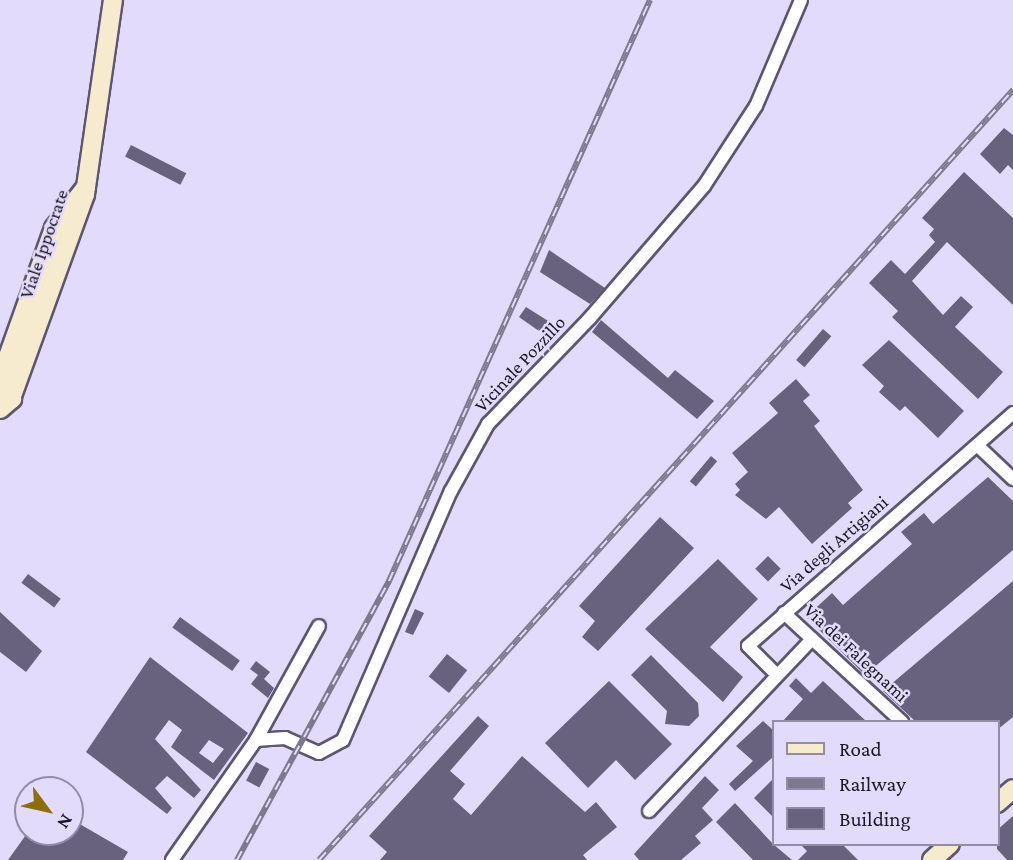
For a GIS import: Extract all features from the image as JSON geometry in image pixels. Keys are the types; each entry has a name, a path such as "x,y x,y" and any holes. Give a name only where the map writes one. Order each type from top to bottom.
{"street":[{"path":"86,187 113,0"},
{"name":"Vicinale Pozzillo","path":"256,740 272,736 319,752 343,740 451,491 488,424 590,318 704,186 756,106 801,0"},
{"name":"Viale Ippocrate","path":"0,379 54,228 86,187"},
{"name":"Viale Ippocrate","path":"4,404 86,187"},
{"name":"Via degli Artigiani","path":"777,676 748,646 1013,413"},
{"path":"978,446 1013,479"},
{"name":"Via dei Falegnami","path":"783,613 900,720"},
{"path":"172,860 256,740 319,626"},
{"path":"649,811 812,639"},
{"path":"999,801 1013,789"},
{"path":"932,860 948,846"}],"building":[{"path":"1004,128 1013,135 1013,170 1008,165 1000,174 980,154"},
{"path":"131,145 186,173 180,185 125,157"},
{"path":"964,172 1013,218 1013,305 947,242 912,281 943,315 961,296 973,307 955,327 1003,372 978,399 892,317 898,311 869,283 891,260 905,274 935,242 929,235 934,229 922,218"},
{"path":"549,250 605,288 590,304 540,272"},
{"path":"526,307 553,324 546,336 519,317"},
{"path":"601,320 668,378 675,370 714,401 697,419 592,332"},
{"path":"823,329 831,336 804,367 796,360"},
{"path":"889,340 964,411 938,438 905,406 900,411 879,392 884,386 862,365"},
{"path":"796,379 810,395 803,401 820,421 814,426 863,490 848,503 852,508 812,544 779,507 766,519 735,495 740,490 735,484 748,472 732,453 778,413 769,403"},
{"path":"711,456 717,461 696,486 690,481"},
{"path":"988,477 1013,501 1013,550 865,675 806,617 832,593 843,605 912,544 901,532 924,513 933,524"},
{"path":"660,517 694,548 598,651 582,637 595,621 579,606"},
{"path":"768,556 781,569 768,581 755,569"},
{"path":"718,559 758,599 710,647 743,677 723,702 645,629"},
{"path":"28,574 61,599 54,607 21,583"},
{"path":"1013,581 1013,717 999,728 999,720 914,720 883,691"},
{"path":"415,609 424,613 413,635 405,632"},
{"path":"0,612 42,651 26,672 0,652"},
{"path":"180,617 240,660 232,671 172,628"},
{"path":"447,654 467,670 449,693 429,677"},
{"path":"651,655 698,703 699,716 689,726 665,724 667,711 631,675"},
{"path":"150,657 248,733 214,780 171,747 182,730 169,720 155,739 201,790 194,798 167,776 155,788 172,808 167,814 86,752","holes":["209,740 224,749 213,763 199,753"]},
{"path":"256,661 270,672 264,679 274,688 268,698 251,684 258,675 250,669"},
{"path":"796,678 811,693 823,681 865,720 784,720 803,699 789,686"},
{"path":"609,681 672,744 635,780 616,760 588,788 545,743"},
{"path":"478,716 489,726 450,771 465,784 453,799 471,815 522,756 585,812 596,802 617,827 583,855 587,860 380,860 387,852 369,836"},
{"path":"763,721 772,729 772,758 735,791 729,784 753,761 736,746"},
{"path":"256,762 269,769 259,788 246,781"},
{"path":"705,776 719,790 702,808 713,820 695,836 701,843 681,860 639,860 634,854"},
{"path":"772,780 772,816 754,798"},
{"path":"735,803 772,846 792,860 753,860 716,822"},
{"path":"1013,816 1013,860 1007,860 997,849 999,828"},
{"path":"84,826 128,852 123,860 8,860 18,846 84,846"},
{"path":"802,846 844,846 858,860 798,860 807,851"}],"railway":[{"path":"237,860 389,581 650,0"},
{"path":"319,860 1013,90"}]}
